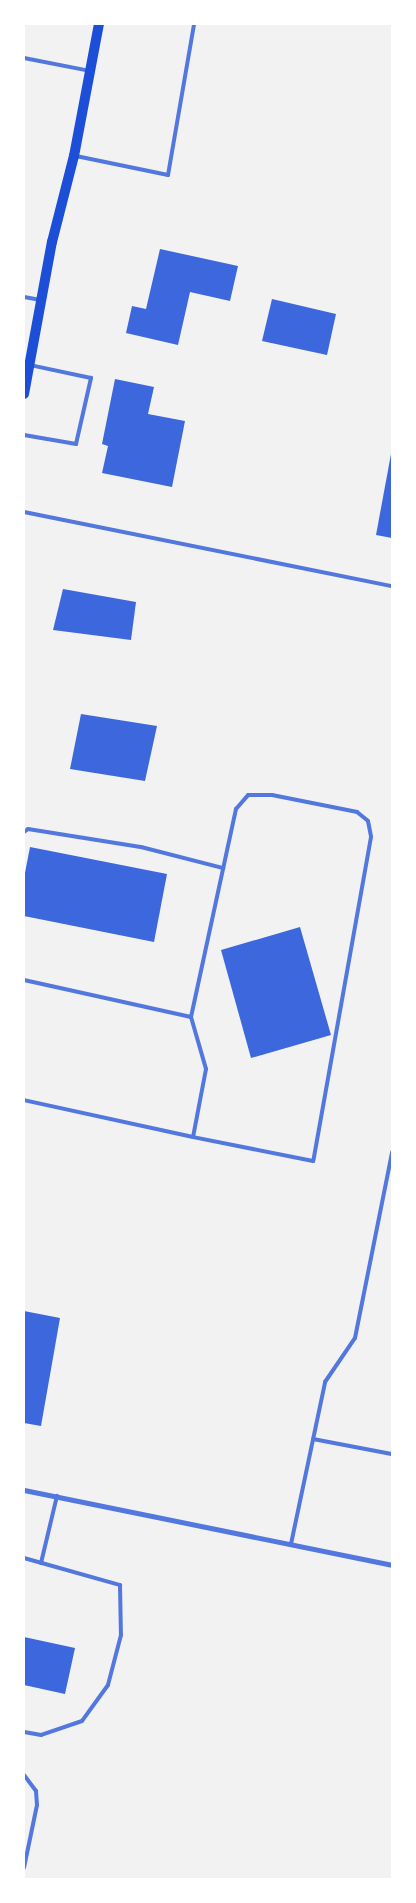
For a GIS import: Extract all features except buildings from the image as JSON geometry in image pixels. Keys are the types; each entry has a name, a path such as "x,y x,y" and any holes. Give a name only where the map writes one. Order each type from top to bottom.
{"main road":[{"path":"24,394 52,242 74,156 99,24"}],"street":[{"path":"24,1490 392,1565"}],"lane":[{"path":"74,156 168,175 194,24"},
{"path":"24,58 90,71"},
{"path":"24,297 41,300"},
{"path":"24,435 76,444 91,378 29,365"},
{"path":"24,512 392,586"},
{"path":"24,1100 193,1137 313,1161 371,837 368,821 357,812 272,795 248,795 236,809 191,1017 206,1069 193,1137"},
{"path":"24,832 28,829 140,847 224,868"},
{"path":"24,980 191,1017"},
{"path":"291,1544 325,1382 355,1338 392,1152"},
{"path":"313,1439 392,1454"},
{"path":"41,1563 57,1496"},
{"path":"24,1558 120,1585 121,1635 108,1685 82,1721 41,1735 24,1732"},
{"path":"24,1775 36,1791 37,1805 24,1868"}]}
